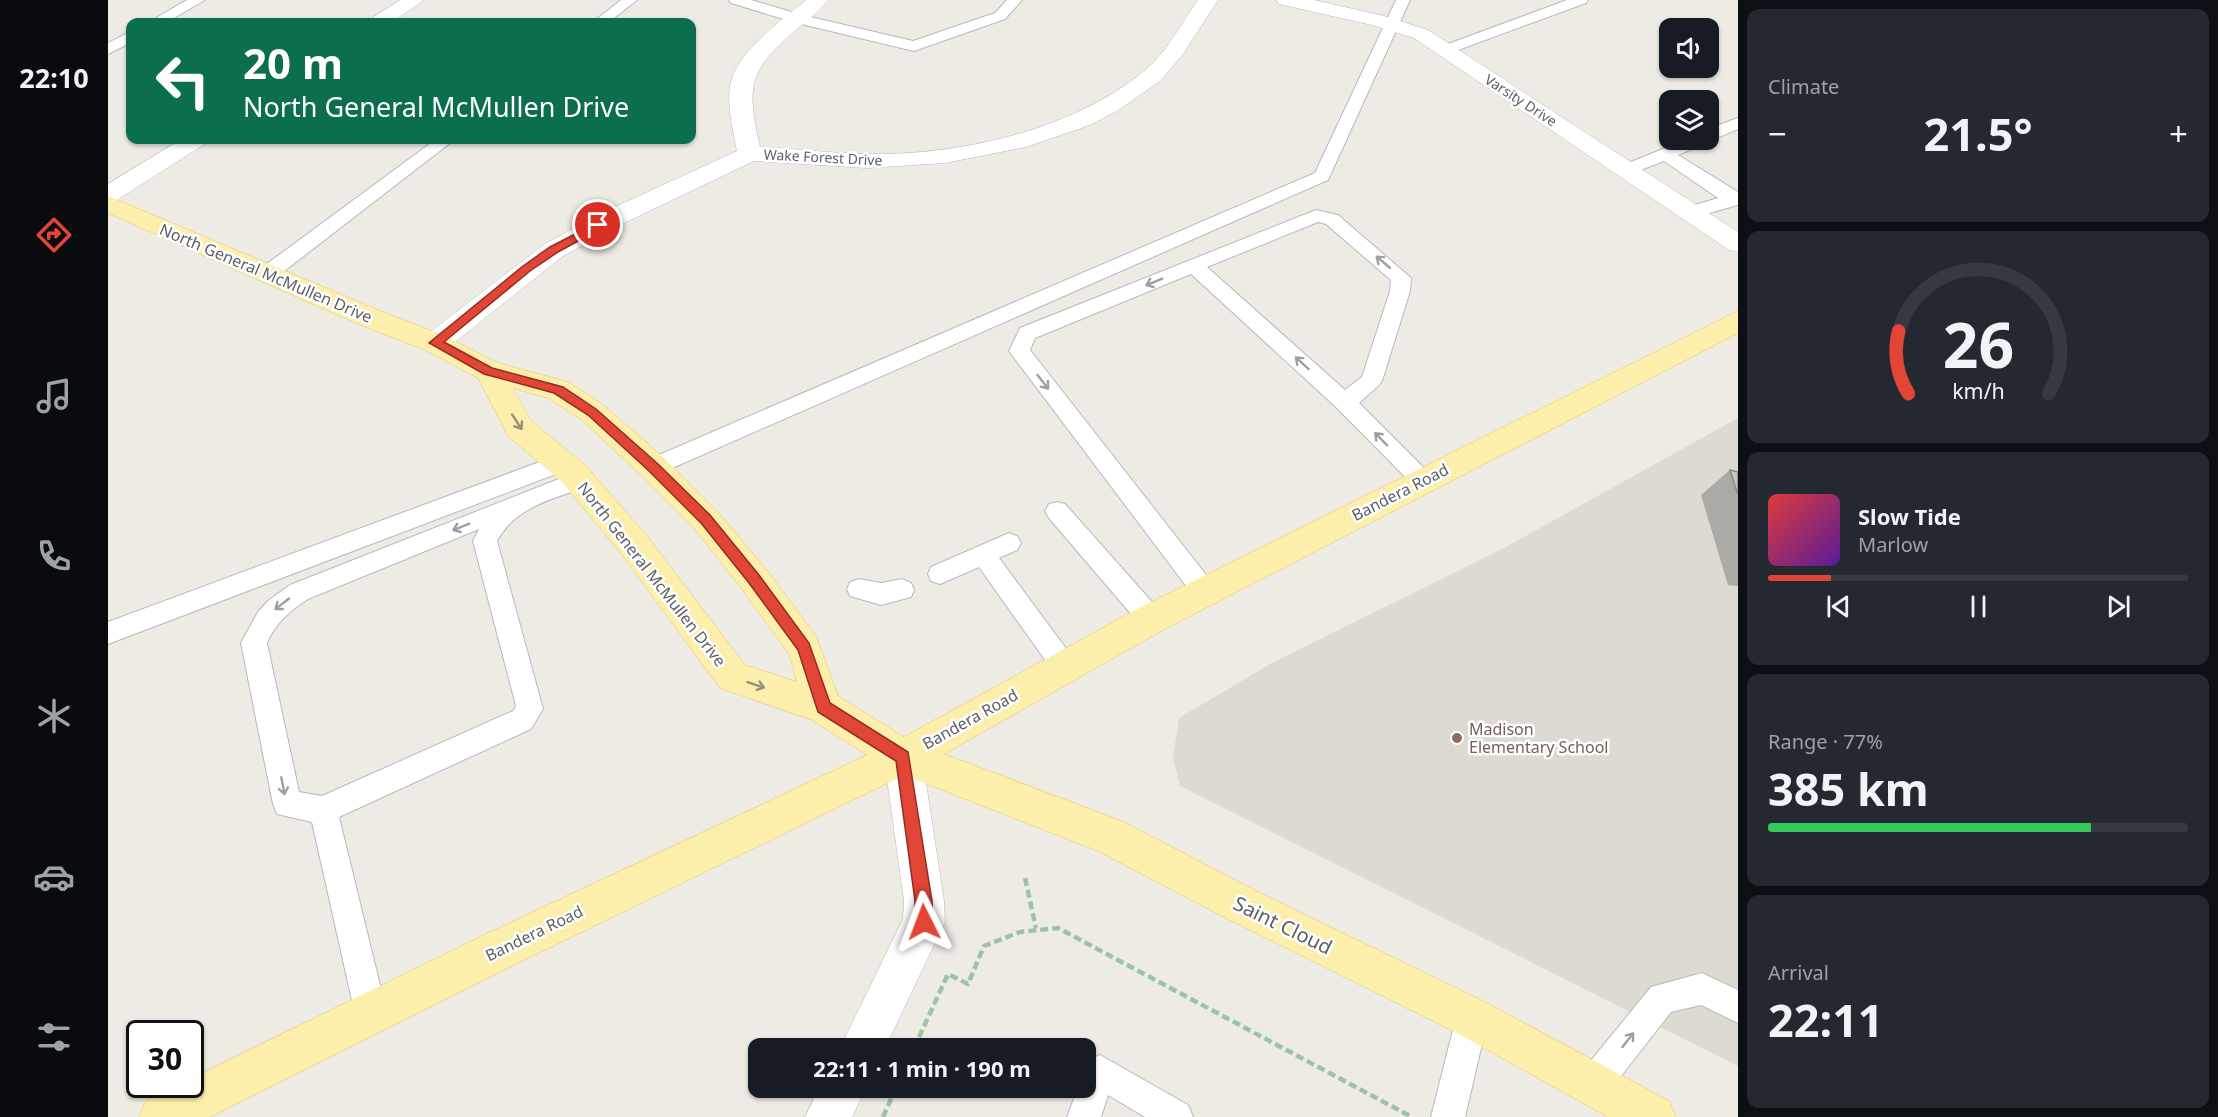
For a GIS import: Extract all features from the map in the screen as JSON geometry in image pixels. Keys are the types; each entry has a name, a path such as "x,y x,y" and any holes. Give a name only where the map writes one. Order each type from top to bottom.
{"main road":[{"name":"North General McMullen Drive","path":"108,204 267,274 435,343 489,371 558,390 592,412 653,467 705,519 754,579 804,647 824,707"},
{"name":"Bandera Road","path":"162,1117 903,757 1151,620 1738,321"},
{"name":"North General McMullen Drive","path":"489,371 519,428 570,471 635,546 733,677 824,707 903,757"},
{"name":"Saint Cloud","path":"903,757 1110,836 1240,904 1472,1018 1592,1086 1653,1117"}],"street":[{"path":"385,18 414,0"},
{"path":"750,154 742,117 741,82 752,61 818,0"},
{"name":"Wake Forest Drive","path":"435,343 526,269 554,250 613,218 750,154 867,161 907,160 983,150 1052,132 1109,106 1152,76 1175,49 1208,0"},
{"name":"Varsity Drive","path":"1286,0 1391,24 1421,34 1738,244"},
{"path":"108,195 189,144"},
{"path":"867,1038 924,922 924,901 903,757"},
{"path":"828,1117 838,1098"}],"lane":[{"path":"164,18 198,0"},
{"path":"605,18 630,0"},
{"path":"736,0 798,19 914,46 1000,16 1015,0"},
{"path":"653,467 1322,176 1403,0"},
{"path":"1445,50 1581,0"},
{"path":"108,49 126,39"},
{"path":"1719,131 1738,123"},
{"path":"267,274 440,144"},
{"path":"1627,170 1674,150"},
{"path":"1665,154 1736,199"},
{"path":"1691,212 1736,199"},
{"path":"1205,592 1019,351 1027,333 1317,216 1332,219 1401,278 1400,291 1371,381 1345,402"},
{"path":"1194,266 1345,402 1422,480"},
{"path":"515,505 299,592 279,605 261,624 254,643 286,804 323,810 522,720 530,709 485,542 497,519 515,505 570,471"},
{"path":"108,633 570,471"},
{"path":"1057,511 1151,620"},
{"path":"940,574 1009,543"},
{"path":"983,554 1065,666"},
{"path":"859,589 881,594 902,590"},
{"path":"323,810 371,1014"},
{"path":"1592,1086 1662,998 1702,989 1738,1007"},
{"path":"1449,1117 1472,1018"},
{"path":"1084,1117 1100,1071 1176,1117"}],"path":[{"path":"1025,878 1036,928"},
{"path":"919,1038 948,974 968,984 984,946 1012,934 1036,928 1058,928 1413,1117"},
{"path":"883,1117 892,1098"}],"shaded area":[{"name":"Madison Elementary School","path":"1738,418 1738,1066 1180,786 1173,758 1179,718 1272,663 1504,548"}],"building":[{"path":"1730,470 1738,472 1738,495"}],"place":[{"name":"Madison Elementary School","path":"1457,738"}],"route":[{"path":"598,225 526,269 435,343 489,371 558,390 592,412 653,467 705,519 754,579 804,647 824,707 903,757 924,901 924,922"}]}
